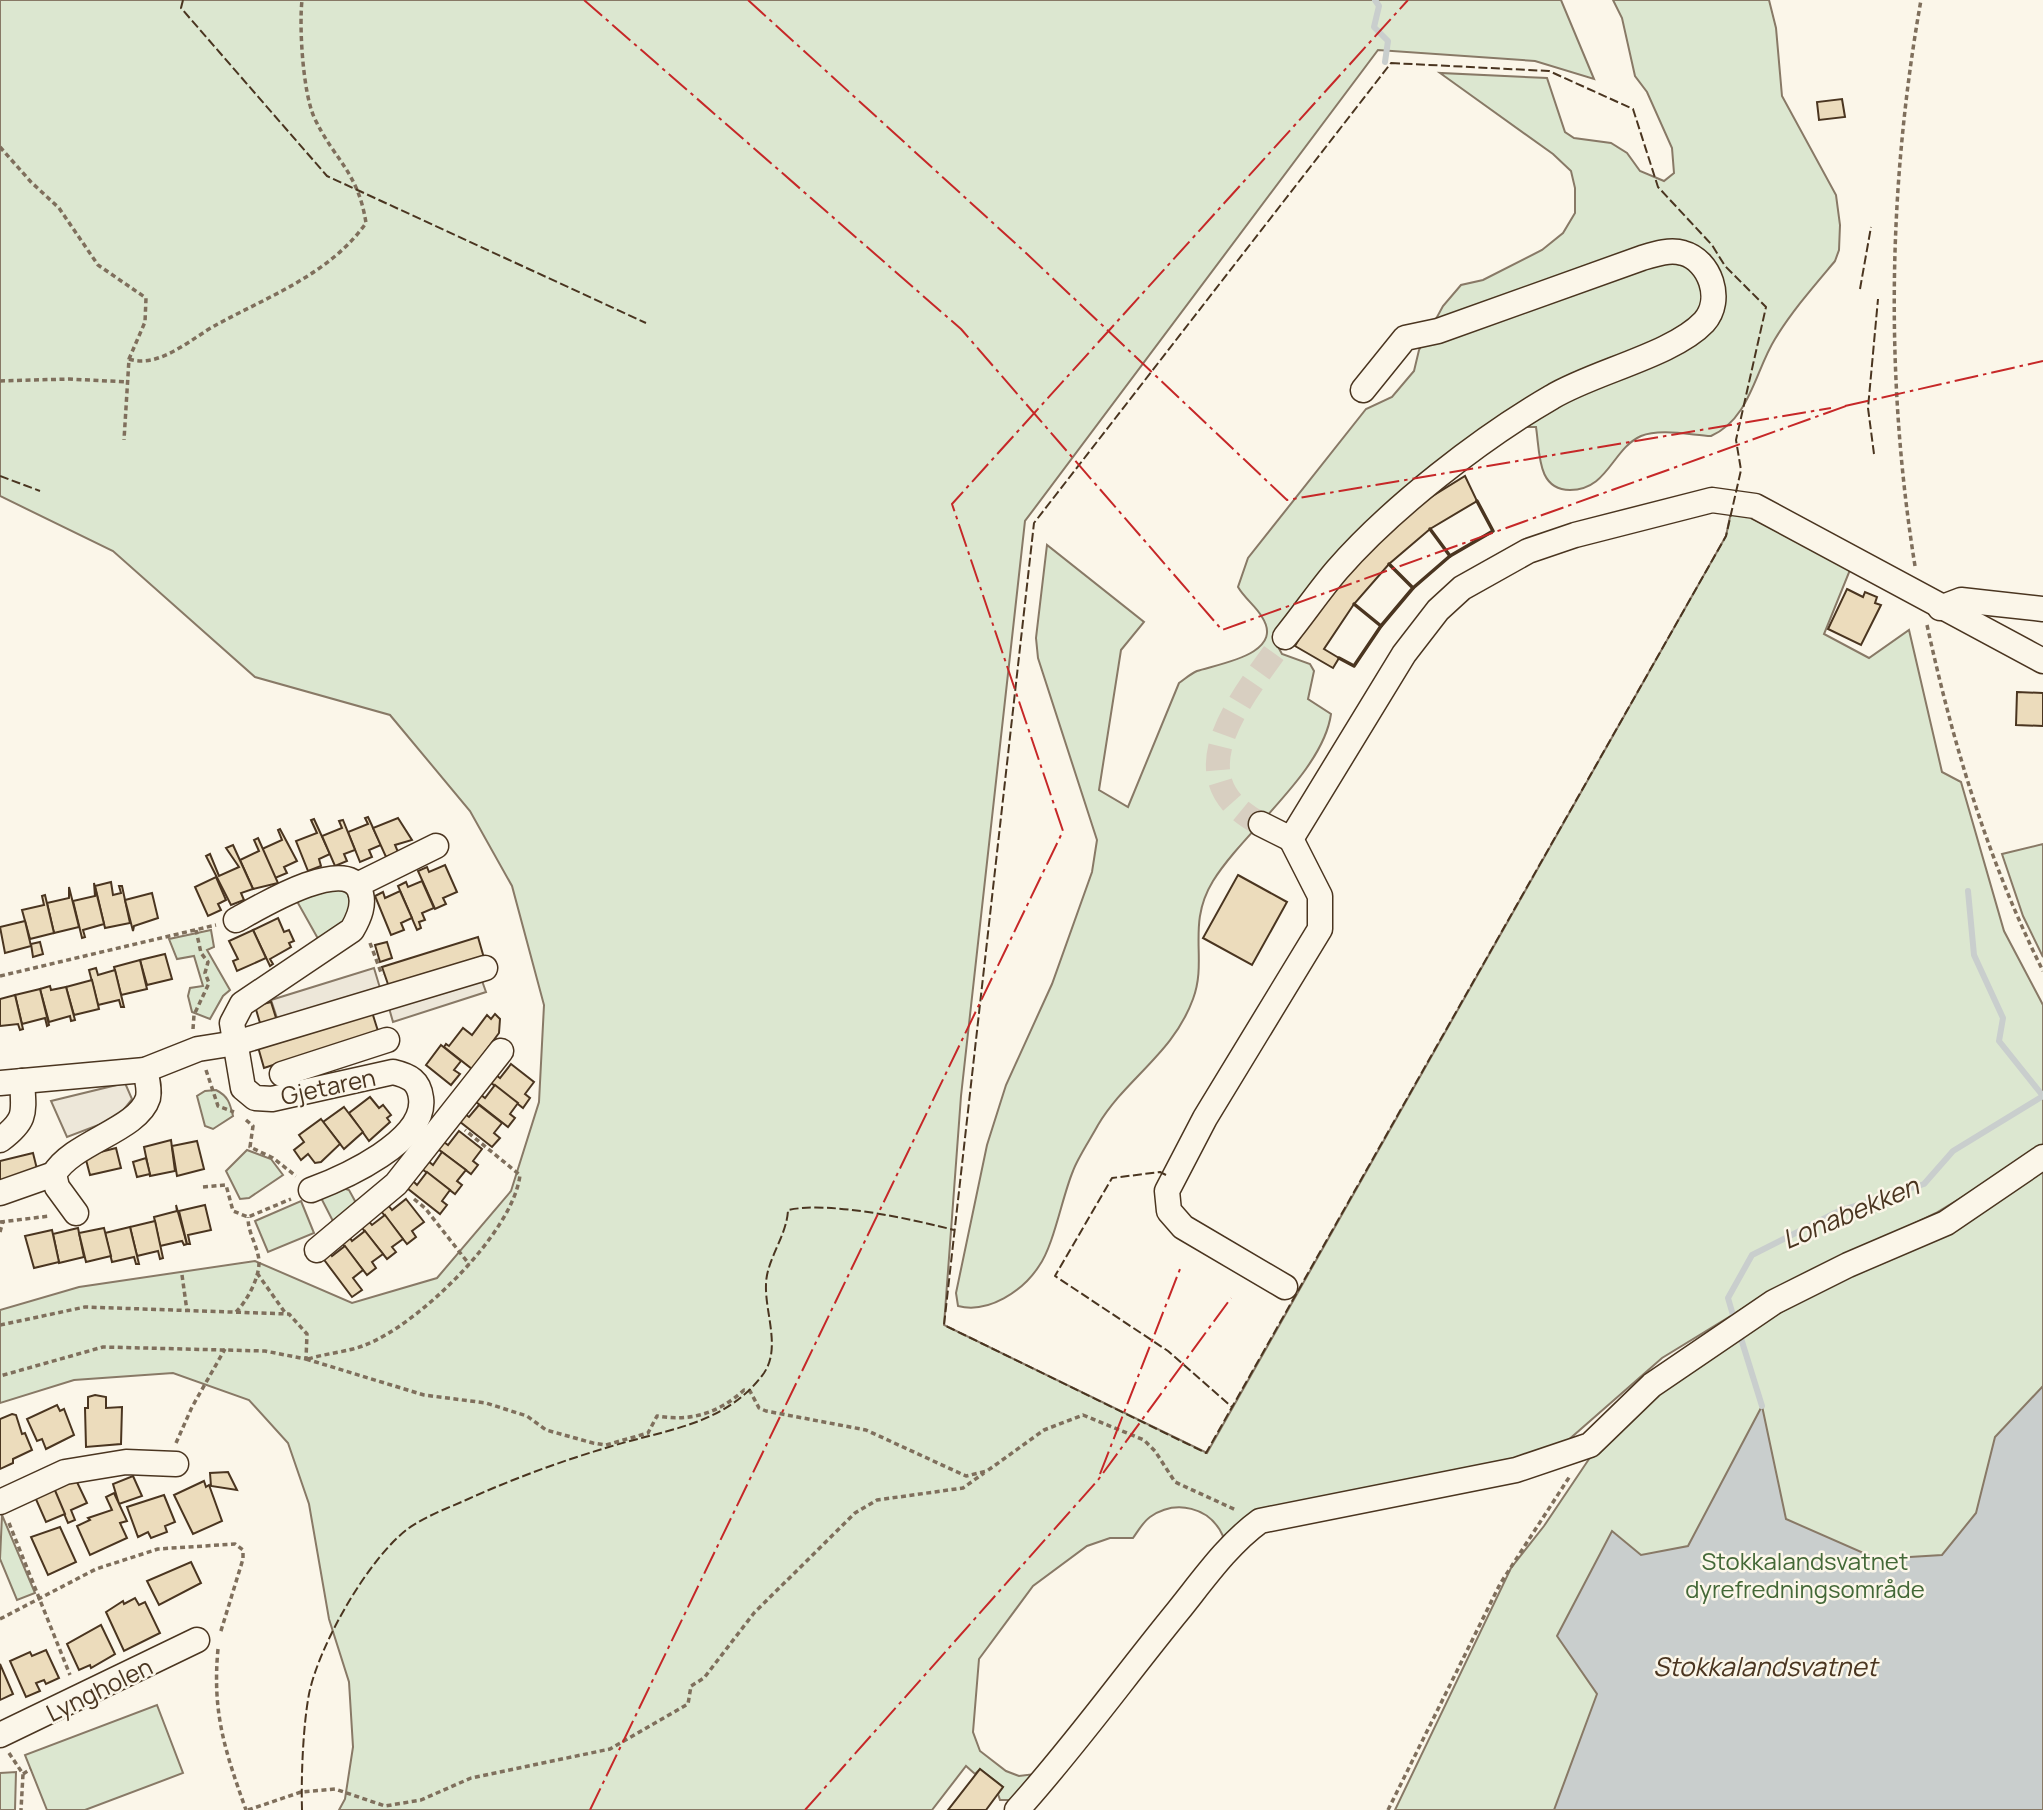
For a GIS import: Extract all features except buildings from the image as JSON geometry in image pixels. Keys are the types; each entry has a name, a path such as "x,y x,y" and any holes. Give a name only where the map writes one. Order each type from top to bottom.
{"street":[{"path":"1285,637 1353,553 1433,481 1549,398 1595,374 1663,348 1697,328 1705,321 1713,300 1709,277 1697,259 1686,253 1674,251 1642,258 1438,331 1405,338 1363,390"},
{"path":"1291,839 1422,628 1462,588 1528,551 1575,535 1712,500 1755,506 2043,661"},
{"path":"1930,602 1961,600 2043,609"},
{"path":"1261,824 1291,839 1320,896 1320,929 1198,1130 1167,1191 1169,1211 1183,1227 1285,1287"},
{"path":"357,885 436,846"},
{"path":"236,919 306,885 333,878 348,879 357,885 361,894 361,914 356,923"},
{"name":"Gjetaren","path":"311,1190 350,1175 397,1142 414,1125 422,1105 420,1087 409,1076 393,1072 319,1075 272,1099 255,1098 243,1088 232,1023 242,1004 340,941 356,923"},
{"path":"0,1140 21,1122 24,1112 11,1082 145,1070 198,1049 236,1043 485,968"},
{"path":"282,1074 319,1075 387,1040"},
{"path":"317,1250 396,1184 501,1051"},
{"path":"76,1213 57,1187 54,1174 61,1161 134,1116 145,1105 149,1094 145,1070"},
{"path":"1017,1810 1194,1590 1245,1532 1260,1521 1516,1470 1590,1445 1652,1385 1774,1302 1848,1265 1946,1223 2043,1157"},
{"path":"0,1193 54,1174"},
{"path":"350,1175 371,1207"},
{"path":"0,1502 65,1472 126,1462 171,1463"},
{"name":"Lyngholen","path":"4,1743 79,1699 197,1640"}],"path":[{"path":"129,359 139,362 188,344 217,325 300,283 350,242 366,223 356,183 314,116 299,25 302,0"},
{"path":"1921,0 1898,186 1894,352 1900,458 1930,602 1942,692 1977,811 2008,895 2043,971"},
{"path":"0,147 31,182 60,208 98,265 146,298 145,322 129,359 124,440"},
{"path":"0,380 128,382"},
{"path":"0,976 236,919"},
{"path":"356,923 368,937 388,997"},
{"path":"194,1015 208,983 205,973 208,962 201,953 196,930"},
{"path":"198,1049 218,1106"},
{"path":"203,1186 226,1185 233,1212 248,1217 311,1190 273,1158 250,1147 253,1126"},
{"path":"306,1359 364,1346 410,1321 469,1264 499,1225 518,1188 520,1175 478,1140"},
{"path":"425,1208 469,1264"},
{"path":"0,1232 2,1221 76,1213"},
{"path":"236,1312 244,1304 257,1273 259,1258 248,1228 248,1217"},
{"path":"257,1273 286,1314 307,1334 306,1359"},
{"path":"182,1275 187,1311"},
{"path":"0,1325 85,1307 286,1314"},
{"path":"0,1376 103,1347 265,1351 306,1359 424,1395 486,1403 527,1416 546,1430 606,1445 648,1433 657,1416 678,1420 698,1417 732,1400 744,1390 750,1391 759,1408 766,1411 866,1430 966,1476 987,1471"},
{"path":"171,1463 192,1407 225,1349"},
{"path":"248,1810 301,1792 335,1789 385,1806 421,1800 471,1778 611,1749 688,1704 691,1686 704,1678 754,1613 855,1513 877,1500 963,1488 1044,1430 1083,1415 1144,1440 1155,1451 1175,1482 1260,1521"},
{"path":"1388,1810 1500,1584 1590,1445"},
{"path":"15,1538 79,1699"},
{"path":"4,1743 23,1774 21,1810"},
{"path":"23,1774 31,1769"}],"green space":[{"path":"0,0 1561,0 1594,79 1535,61 1378,50 1025,521 961,1096 944,1325 1207,1453 1726,536 1731,512 1748,516 1850,570 1824,634 1869,658 1909,630 1942,772 1961,782 2004,931 2043,1005 2043,1148 1936,1213 1762,1297 1662,1358 1558,1449 1257,1512 1217,1554 1223,1536 1217,1526 1201,1512 1181,1507 1160,1511 1150,1517 1133,1538 1110,1538 1087,1546 1033,1586 979,1659 973,1732 980,1751 1006,1771 1019,1776 1043,1773 1015,1800 1000,1800 998,1794 1003,1787 980,1769 975,1774 966,1766 932,1810 339,1810 345,1799 353,1747 349,1682 329,1619 309,1504 288,1443 249,1400 173,1373 74,1380 0,1403 0,1310 79,1287 255,1261 352,1303 437,1278 511,1191 539,1102 544,1005 512,886 470,811 390,715 255,677 113,551 0,496"},
{"path":"1613,0 1769,0 1776,28 1782,96 1836,195 1840,225 1839,250 1835,261 1782,329 1743,406 1724,428 1711,436 1666,432 1641,436 1631,442 1593,483 1570,490 1551,484 1546,477 1540,458 1536,427 1505,427 1277,645 1282,654 1310,664 1314,671 1308,699 1331,714 1325,736 1314,758 1298,779 1213,881 1201,912 1199,970 1193,999 1174,1035 1162,1051 1109,1108 1098,1125 1075,1166 1049,1246 1039,1266 1024,1284 1004,1298 981,1307 958,1306 956,1293 987,1145 1006,1085 1052,984 1092,872 1097,840 1038,658 1036,638 1047,545 1144,622 1121,650 1099,790 1128,807 1179,683 1197,671 1233,661 1258,649 1265,640 1267,630 1262,617 1238,587 1248,558 1366,409 1392,397 1414,371 1419,350 1443,306 1461,285 1483,280 1542,250 1563,233 1575,213 1575,188 1571,171 1553,154 1440,73 1547,78 1565,132 1574,138 1611,143 1627,153 1640,171 1664,181 1674,173 1672,148 1647,92 1635,76 1622,18"},
{"path":"2043,844 2043,957 2023,916 2002,854"},
{"path":"334,886 348,894 349,919 336,934 321,944 294,896"},
{"path":"211,930 214,947 207,950 230,990 223,996 210,1019 192,1012 188,996 190,988 203,986 194,956 177,959 169,939"},
{"path":"216,1090 228,1100 233,1116 213,1129 205,1126 197,1096 205,1091"},
{"path":"247,1150 271,1159 283,1175 249,1198 240,1199 226,1171"},
{"name":"Stokkalandsvatnet dyrefredningsområde","path":"2043,1165 2043,1810 1395,1810 1511,1568 1544,1526 1589,1459 1625,1419 1712,1351"},
{"path":"336,1186 349,1190 355,1201 351,1216 336,1227 319,1194"},
{"path":"301,1201 314,1233 268,1252 255,1221"},
{"path":"2,1515 35,1593 17,1600 0,1559"},
{"path":"157,1705 183,1773 85,1810 47,1810 25,1755"},
{"path":"16,1772 15,1810 0,1810 0,1773"}],"shaded area":[{"path":"374,968 380,988 278,1021 271,1000"},
{"path":"481,978 486,992 393,1022 389,1008"},
{"path":"125,1083 132,1099 117,1118 67,1137 51,1101"}],"water":[{"name":"Stokkalandsvatnet","path":"2043,1386 2043,1810 1554,1810 1597,1694 1557,1636 1612,1531 1641,1555 1688,1546 1762,1406 1786,1519 1877,1559 1942,1555 1976,1513 1995,1437"}],"waterway":[{"name":"Lonabekken","path":"1375,0 1379,6 1374,27 1388,41 1385,62"},
{"name":"Lonabekken","path":"1968,891 1974,955 2003,1018 1999,1041 2043,1096"},
{"name":"Lonabekken","path":"1735,1322 1728,1298 1752,1255 1839,1211 1924,1184 1953,1151 2043,1096"},
{"name":"Lonabekken","path":"1739,1332 1762,1406"}],"tunnel":[{"path":"1261,824 1234,805 1221,783 1218,759 1224,734 1236,708 1285,637"}],"fence":[{"path":"183,0 181,8 327,176 646,323"},
{"path":"1391,63 1549,71 1633,109 1658,187 1712,245 1725,266 1766,307 1736,440 1741,470 1726,536 1206,1453 944,1325 1034,523 1391,63"},
{"path":"1860,289 1871,227"},
{"path":"1874,454 1868,408 1878,299"},
{"path":"0,476 40,491"},
{"path":"1166,1175 1160,1172 1112,1178 1055,1276 1168,1351 1232,1407"},
{"path":"302,1810 305,1721 315,1674 334,1628 362,1580 394,1541 423,1520 505,1483 585,1454 702,1420 735,1402 764,1373 769,1363 772,1342 766,1296 767,1276 788,1210 848,1209 954,1230"}],"wall":[{"path":"1413,588 1450,556 1493,531 1477,501"},
{"path":"1430,529 1450,556"},
{"path":"1339,658 1354,666 1381,626 1413,588 1389,564"},
{"path":"1354,604 1381,626"}],"power":[{"path":"584,0 961,329 1222,630 1846,406"},
{"path":"748,0 1026,253 1287,500 1831,408"},
{"path":"590,1810 1063,831 952,504 1408,0"},
{"path":"1845,406 2043,361"},
{"path":"1100,1474 1180,1269"},
{"path":"805,1810 1098,1480 1231,1298"}]}
